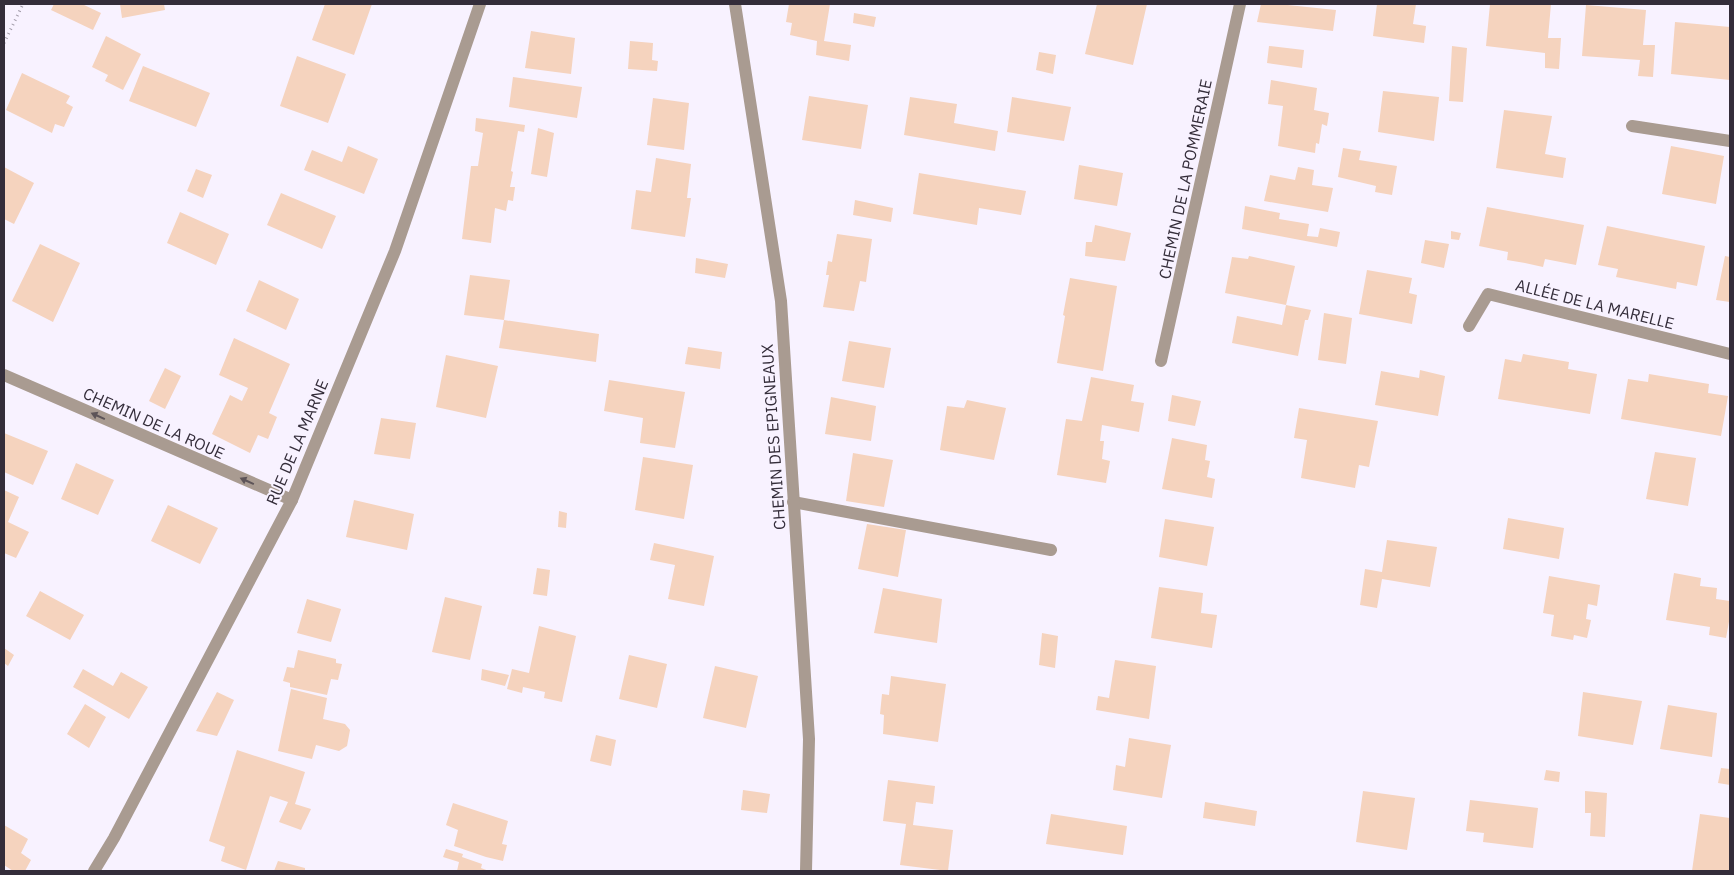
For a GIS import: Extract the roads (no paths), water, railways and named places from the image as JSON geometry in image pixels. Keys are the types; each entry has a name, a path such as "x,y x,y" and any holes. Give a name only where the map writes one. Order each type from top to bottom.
{"street":[{"name":"RUE DE LA MARNE","path":"94,871 114,838 292,500 395,251 480,4"},
{"name":"CHEMIN DES EPIGNEAUX","path":"735,4 781,301 809,739 806,871"},
{"name":"CHEMIN DE LA POMMERAIE","path":"1161,361 1240,4"},
{"path":"1632,126 1730,141"},
{"name":"ALLÉE DE LA MARELLE","path":"1469,326 1488,294 1730,354"},
{"name":"CHEMIN DE LA ROUE","path":"4,375 292,500"},
{"path":"794,502 1051,550"}]}
